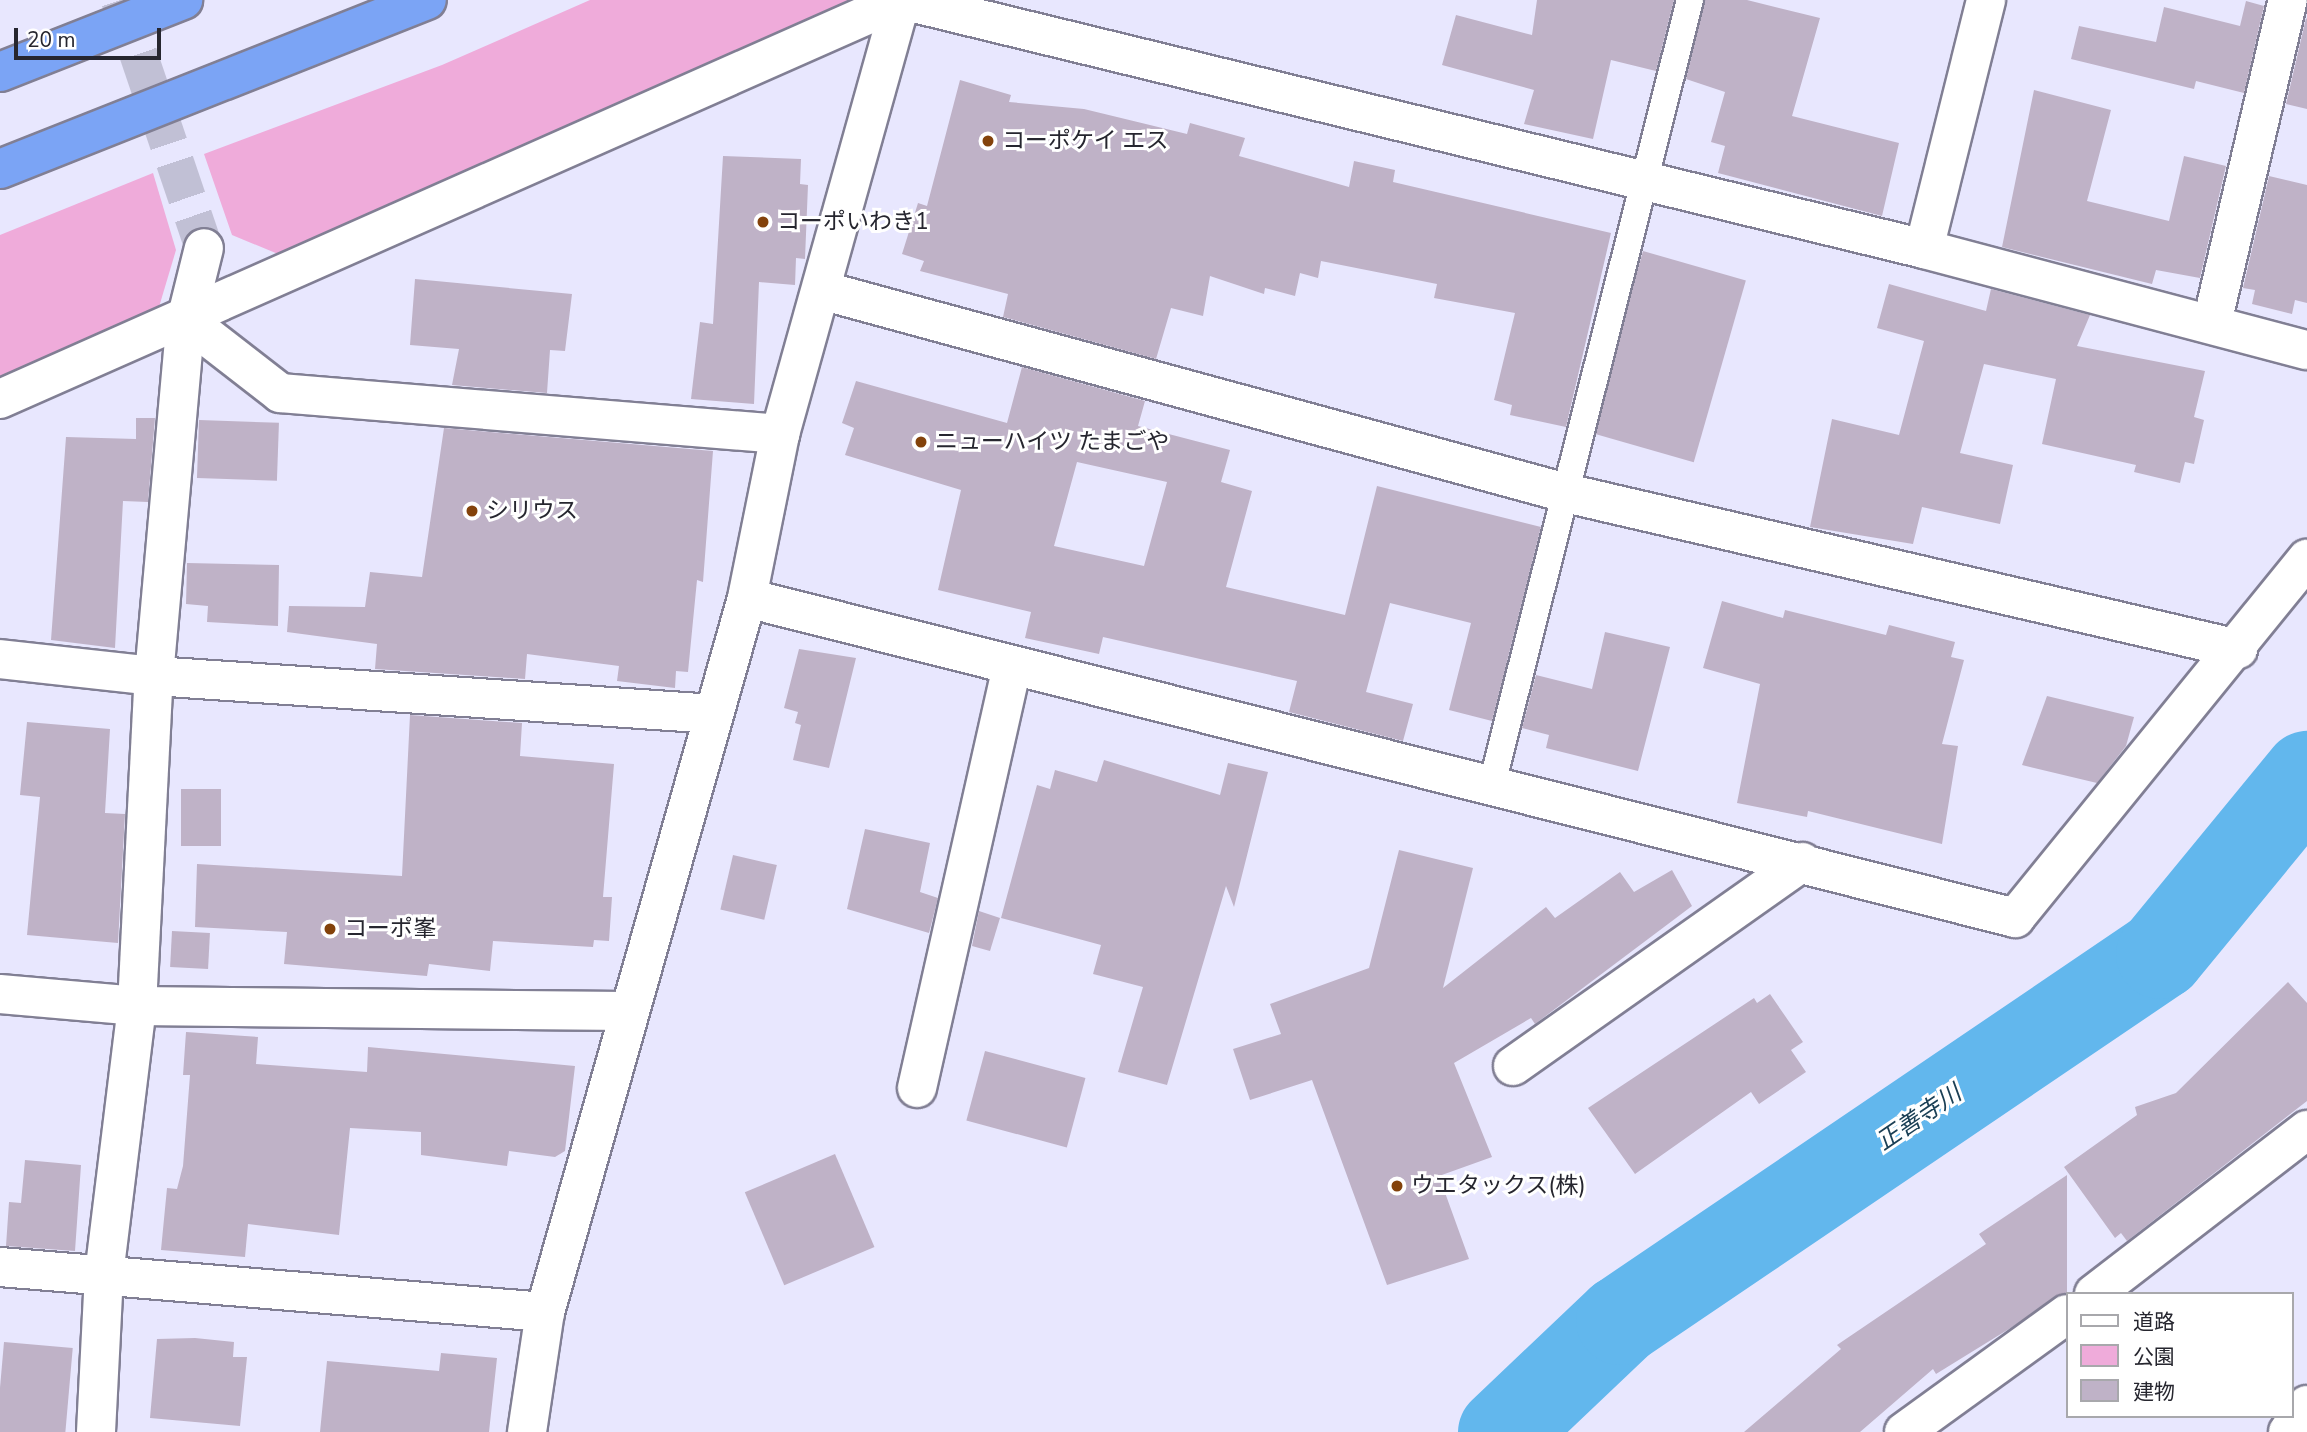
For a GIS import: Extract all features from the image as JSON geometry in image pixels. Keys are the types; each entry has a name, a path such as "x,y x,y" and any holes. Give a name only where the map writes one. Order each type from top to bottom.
{"highway":[{"path":"0,72 183,0"},
{"path":"0,171 426,0"}],"street":[{"path":"527,1432 545,1312 626,1011 715,714 747,597 780,434 901,0"},
{"path":"0,399 186,320 901,0 1645,186 1924,248 2307,350"},
{"path":"1924,248 1986,0"},
{"path":"2212,324 2288,0"},
{"path":"96,1432 104,1275 137,1006 154,676 186,320 204,248"},
{"path":"821,290 1570,494 2238,649"},
{"path":"186,320 280,393 780,434"},
{"path":"747,597 1012,667 1492,784 2015,918 2238,649 2307,559"},
{"path":"0,659 154,676 715,714"},
{"path":"917,1088 1012,667"},
{"path":"1513,1066 1802,862"},
{"path":"0,994 137,1006 626,1011"},
{"path":"2097,1292 2307,1130"},
{"path":"0,1267 545,1312"},
{"path":"1904,1432 2066,1315"},
{"path":"2288,1432 2307,1405"}],"lane":[{"path":"1492,784 1570,494 1690,0"}],"green space":[{"path":"590,0 867,0 295,261 232,235 204,154 442,65"},
{"path":"153,173 176,250 159,307 0,377 0,235"}],"building":[{"path":"1537,0 1674,0 1656,71 1611,60 1593,139 1524,124 1534,90 1442,65 1456,15 1532,35"},
{"path":"1705,0 1747,0 1820,18 1792,116 1899,143 1882,216 1718,173 1725,146 1711,142 1725,92 1686,79"},
{"path":"2246,1 2264,6 2244,93 2196,81 2194,89 2071,59 2079,26 2156,42 2164,7 2240,26"},
{"path":"2307,19 2307,109 2286,104"},
{"path":"960,80 1011,95 1009,102 1084,109 1187,134 1190,123 1245,138 1239,156 1349,187 1354,161 1395,170 1393,182 1611,233 1566,427 1510,415 1512,405 1494,400 1515,313 1434,298 1437,284 1321,261 1318,278 1300,273 1295,296 1265,288 1264,294 1210,276 1203,316 1171,308 1156,359 1003,317 1008,294 920,271 924,261 902,254 918,203 927,206"},
{"path":"2034,90 2111,110 2087,201 2169,221 2184,156 2226,166 2200,278 2156,270 2152,284 2002,247"},
{"name":"コーポいわき1","path":"723,156 801,159 800,184 808,185 805,259 796,258 795,285 759,282 754,404 691,399 700,322 713,324"},
{"path":"2269,176 2307,185 2307,303 2295,300 2292,314 2252,304 2255,290 2243,288"},
{"path":"1643,251 1746,280 1694,462 1591,433"},
{"path":"415,279 572,294 565,351 550,350 547,393 452,385 459,349 410,345"},
{"path":"1889,284 1986,311 1991,289 2090,315 2077,346 2205,371 2194,417 2204,420 2194,464 2185,462 2180,483 2134,472 2136,465 2042,444 2056,379 1984,364 1960,453 2013,465 2000,524 1922,507 1913,544 1810,527 1832,419 1899,435 1924,341 1877,328"},
{"path":"1022,367 1145,401 1138,426 1230,450 1221,482 1252,491 1226,587 1345,615 1377,486 1541,527 1492,721 1449,710 1471,623 1390,603 1366,692 1413,704 1403,741 1289,712 1297,681 1103,637 1099,654 1025,638 1031,612 938,590 961,490 845,455 854,428 842,423 856,381 1007,423","holes":["1077,462 1167,482 1144,566 1054,546"]},
{"path":"136,418 155,418 148,502 123,501 115,648 51,640 66,437 136,439"},
{"path":"199,420 279,423 277,481 197,478"},
{"path":"444,428 713,451 703,582 697,580 688,672 676,671 675,688 617,681 619,666 527,654 525,679 375,669 377,644 287,632 289,606 365,607 370,572 422,577"},
{"path":"187,563 279,565 278,626 207,622 208,606 186,604"},
{"path":"1722,601 1783,618 1785,610 1886,635 1889,625 1955,642 1951,657 1964,660 1942,744 1958,746 1942,844 1808,811 1807,817 1737,803 1760,684 1703,668"},
{"path":"1605,632 1670,647 1638,771 1546,748 1549,735 1522,728 1536,675 1592,689"},
{"path":"799,649 856,658 829,768 793,760 801,725 795,723 798,712 784,708"},
{"path":"2047,696 2134,717 2126,746 2097,783 2022,765"},
{"path":"410,715 522,723 520,756 614,764 603,897 612,897 609,941 594,940 593,947 493,941 490,971 429,964 427,976 284,964 287,932 195,927 197,864 402,876"},
{"path":"27,722 110,729 105,813 125,814 118,943 27,935 40,797 20,795"},
{"path":"1104,760 1220,795 1228,763 1268,772 1234,907 1226,886 1167,1085 1118,1072 1143,987 1093,974 1101,945 1001,918 1037,785 1050,789 1055,770 1097,782"},
{"path":"181,789 221,789 221,846 181,846"},
{"path":"865,829 930,843 920,892 938,898 929,933 847,909"},
{"path":"1399,850 1473,868 1443,988 1546,907 1555,918 1620,872 1634,892 1672,870 1692,906 1535,1024 1531,1018 1454,1063 1492,1157 1439,1176 1469,1259 1387,1285 1312,1080 1250,1100 1233,1049 1281,1034 1270,1004 1369,968"},
{"path":"733,855 777,865 764,920 720,910"},
{"path":"979,911 1000,918 990,951 972,946"},
{"path":"172,931 210,933 208,969 170,967"},
{"path":"2288,982 2307,1003 2307,1101 2127,1241 2121,1233 2115,1238 2064,1167 2137,1115 2135,1107 2176,1093"},
{"path":"1770,994 1803,1042 1791,1050 1806,1072 1759,1104 1751,1092 1635,1174 1588,1108 1754,998 1757,1003"},
{"path":"186,1032 258,1037 256,1064 367,1072 368,1047 575,1066 565,1151 555,1157 509,1151 507,1166 421,1155 421,1132 350,1128 339,1235 248,1224 245,1257 161,1250 167,1188 177,1189 183,1166 190,1075 183,1075"},
{"path":"985,1051 1085,1078 1067,1147 966,1121"},
{"path":"835,1154 874,1247 784,1285 745,1192"},
{"path":"25,1160 81,1165 75,1251 6,1246 9,1202 21,1203"},
{"path":"2067,1175 2066,1294 1936,1374 1933,1369 1860,1432 1744,1432 1841,1349 1837,1345 1986,1244 1979,1234"},
{"path":"195,1338 234,1342 233,1357 247,1357 240,1426 150,1418 157,1339"},
{"path":"4,1342 73,1348 65,1432 0,1432"},
{"path":"441,1353 497,1358 489,1432 320,1432 327,1361 439,1371"}],"waterway":[{"name":"正善寺川","path":"1502,1432 1620,1320 2160,954 2307,775"}],"tunnel":[{"path":"120,0 204,248"}],"place":[{"name":"コーポケイ エス","path":"988,141"},
{"name":"コーポいわき1","path":"763,222"},
{"name":"ニューハイツ たまごや","path":"921,442"},
{"name":"シリウス","path":"472,511"},
{"name":"コーポ峯","path":"330,929"},
{"name":"ウエタックス(株)","path":"1397,1186"}]}
